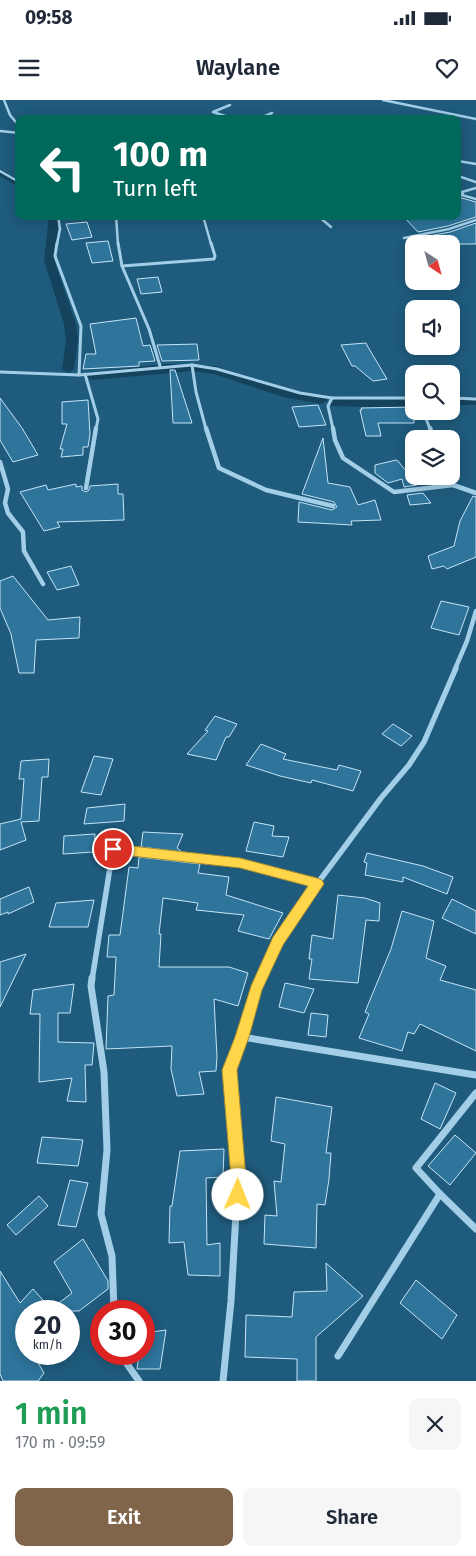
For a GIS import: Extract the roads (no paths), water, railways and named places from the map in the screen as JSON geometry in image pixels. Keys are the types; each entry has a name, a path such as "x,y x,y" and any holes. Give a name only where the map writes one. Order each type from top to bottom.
{"street":[{"path":"4,100 10,115 15,121"},
{"path":"383,100 458,115"},
{"path":"408,104 412,102"},
{"path":"222,115 213,112 230,105"},
{"path":"267,115 272,113"},
{"path":"461,116 476,119"},
{"path":"0,131 15,133"},
{"path":"461,162 476,164"},
{"path":"0,171 15,180"},
{"path":"461,177 476,182"},
{"path":"476,188 462,192 476,199"},
{"path":"59,220 60,229 55,256 80,326 79,375"},
{"path":"116,220 116,232 122,266 149,330 160,366"},
{"path":"122,266 214,259 215,256 204,220"},
{"path":"323,220 331,227"},
{"path":"404,238 449,229 476,220"},
{"path":"0,372 79,375 160,366 192,365 217,369 300,393 332,398 405,398"},
{"path":"192,365 198,410 208,431 220,468 266,490 333,506"},
{"path":"86,374 98,419 86,488"},
{"path":"332,398 328,406 335,440 343,458 360,471 394,492 453,485 476,492"},
{"path":"460,398 476,399"},
{"path":"0,462 8,489 5,503 8,513 23,532 24,551 43,584"},
{"path":"223,1381 231,1301 238,1178 229,1070 242,1037 256,990 278,942 317,884 380,798 409,765 424,742 467,641 476,611"},
{"path":"114,1300 112,1256 101,1214 107,1150 104,1072 91,986 113,849 240,863 317,884"},
{"path":"242,1037 476,1075"},
{"path":"476,1093 416,1168 476,1229"},
{"path":"338,1356 440,1194"},
{"path":"128,1365 140,1381"}],"waterway":[{"path":"0,172 15,181"},
{"path":"54,220 49,260 70,324 72,340 68,369"},
{"path":"92,376 166,368 187,368"},
{"path":"196,368 216,370 288,394 321,400"},
{"path":"460,401 476,401"},
{"path":"335,403 405,404"}]}
